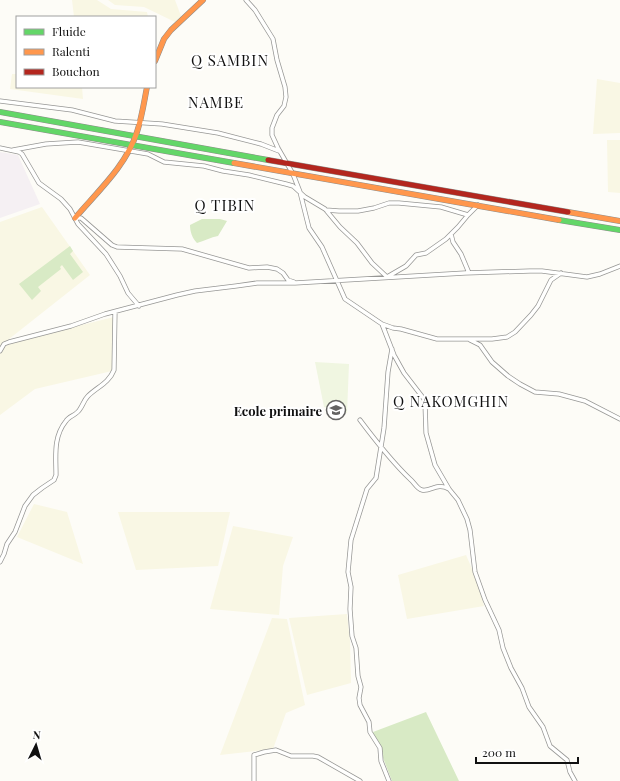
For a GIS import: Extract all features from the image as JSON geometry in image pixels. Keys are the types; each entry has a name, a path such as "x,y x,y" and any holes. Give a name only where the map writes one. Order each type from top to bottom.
{"main road":[{"path":"156,59 164,39 171,30 203,0"},
{"path":"75,218 114,172 130,148 136,136 147,88"},
{"path":"0,112 620,221"},
{"path":"0,122 130,148 293,174 620,230"}],"street":[{"path":"246,0 255,10 270,33 285,87 284,106 277,115 272,128 272,135 293,174 300,192 309,228 324,250 345,299 382,324 393,328 402,329 437,339 492,339 507,337 515,332 538,306 551,280 561,273"},
{"path":"0,101 72,110 115,121 162,124 218,133 261,144 280,152"},
{"path":"13,150 46,144 78,142 130,148 148,154 164,162 204,166 293,186 331,215 340,227 357,243 372,263 387,277"},
{"path":"0,148 13,150 22,154 39,183 61,199 70,209 78,224 106,254 120,276 128,293 139,306"},
{"path":"325,210 358,211 390,203 399,203 441,207 468,215"},
{"path":"387,277 406,266 416,255 426,253 446,240 478,205"},
{"path":"75,218 81,218 112,245 117,247 182,249 249,268 267,267 277,269 283,273 288,280 295,283"},
{"path":"451,234 453,242 461,254 469,273"},
{"path":"0,351 4,344 9,342 194,291 257,283 295,283 530,270 587,277 595,276 620,266"},
{"path":"0,562 4,554 6,544 15,532 25,506 33,495 54,480 56,475 57,440 60,429 67,419 80,410 87,396 104,384 113,373 116,312"},
{"path":"382,324 404,373 414,388 422,396 425,403 426,433 435,465 449,489 458,500 467,519 470,530 475,572 485,600 499,630 511,668 522,688 529,707 543,727 550,746 567,760 570,772 576,781"},
{"path":"470,340 480,345 492,362 508,376 535,392 558,394 585,401 620,419"},
{"path":"389,781 381,761 380,748 370,732 369,722 359,698 361,687 358,676 356,648 352,636 350,609 351,587 348,572 351,540 367,489 376,478 382,447 388,372 392,348"},
{"path":"360,420 400,470 419,488 425,490 444,486 449,489"},
{"path":"254,781 254,755 276,750 291,756 318,757 360,781"}],"shaded area":[{"path":"72,0 97,0 111,9 147,12 148,16 74,16"},
{"path":"108,0 175,0 181,16 175,22 144,7 115,5"},
{"path":"12,74 16,74 16,88 82,88 83,99 10,89"},
{"path":"597,79 620,83 620,133 593,134"},
{"path":"607,140 620,140 620,193 608,192"},
{"path":"0,152 18,155 40,204 0,218"},
{"path":"42,207 90,275 4,343 5,344 114,317 112,371 35,389 0,415 0,222"},
{"path":"34,504 67,512 83,564 17,537"},
{"path":"118,512 230,512 218,566 136,570"},
{"path":"233,526 293,537 283,566 279,615 210,609"},
{"path":"466,555 477,580 484,606 407,619 398,575"},
{"path":"347,614 350,641 351,683 307,695 289,618"},
{"path":"272,618 287,619 305,705 286,713 273,749 220,755"}],"green space":[{"path":"202,219 220,219 227,221 218,236 197,243 190,230 190,225"},
{"path":"70,246 73,251 70,254 83,272 73,280 62,265 60,267 61,269 38,287 41,291 32,300 19,284"},
{"path":"315,362 349,364 347,413 324,407"},
{"path":"426,712 459,781 392,781 373,732"}],"traffic: fast":[{"path":"0,112 268,160"},
{"path":"0,122 234,163"},
{"path":"559,220 620,230"}],"traffic: slow":[{"path":"156,59 164,39 171,30 203,0"},
{"path":"75,218 110,178 126,156 139,126 147,88"},
{"path":"234,163 559,220"},
{"path":"568,212 620,221"}],"traffic: jam":[{"path":"268,160 568,212"}],"place":[{"name":"Ecole primaire","path":"336,410"}],"district":[{"name":"Q SAMBIN","path":"230,60"},
{"name":"NAMBE","path":"216,102"},
{"name":"Q TIBIN","path":"225,205"},
{"name":"Q NAKOMGHIN","path":"451,401"}]}
